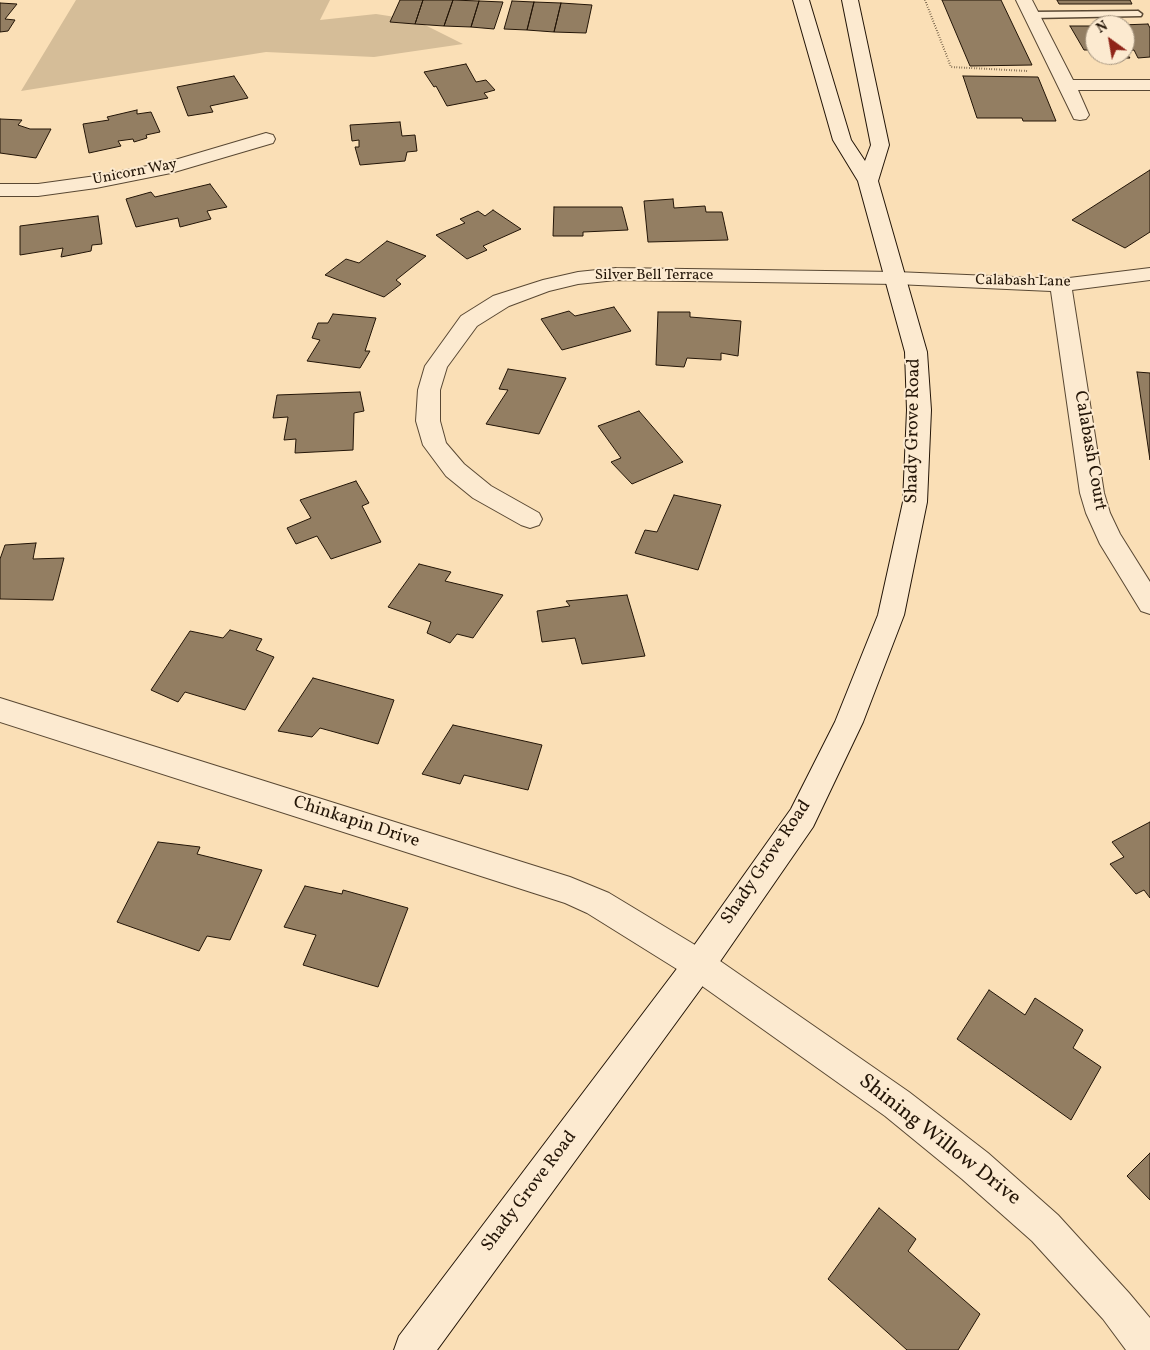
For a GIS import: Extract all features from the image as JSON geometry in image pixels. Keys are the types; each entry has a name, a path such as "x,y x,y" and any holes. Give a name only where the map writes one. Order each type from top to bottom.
{"street":[{"name":"Shady Grove Road","path":"413,1350 699,965 802,818 849,722 891,615 916,502 918,410 916,352 868,181 842,140 801,0"},
{"path":"850,0 880,145 868,181"},
{"path":"1028,7 1080,115"},
{"path":"1067,85 1150,85"},
{"name":"Unicorn Way","path":"0,190 38,190 96,182 171,167 266,139"},
{"name":"Silver Bell Terrace","path":"530,519 482,492 455,470 435,445 430,429 428,421 429,390 436,366 469,321 501,301 543,286 578,278 616,274 896,278"},
{"name":"Calabash Lane","path":"896,278 1061,285 1150,274"},
{"name":"Calabash Court","path":"1061,285 1092,493 1098,513 1109,537 1150,604"},
{"name":"Chinkapin Drive","path":"0,710 570,890 620,916 699,965"},
{"name":"Shining Willow Drive","path":"699,965 897,1104 975,1166 1045,1228 1116,1306 1150,1349"}],"lane":[{"path":"1028,7 1138,14"}],"path":[{"path":"925,0 951,67 1037,71"}],"shaded area":[{"path":"76,0 330,0 320,20 376,14 415,20 463,44 374,57 266,52 21,91"}],"building":[{"path":"400,0 423,0 415,24 390,22"},
{"path":"423,0 453,0 444,26 415,24"},
{"path":"453,0 479,1 471,27 444,26"},
{"path":"942,0 1001,0 1032,65 970,66"},
{"path":"1057,0 1130,0 1132,4 1059,4"},
{"path":"479,1 503,2 494,29 471,27"},
{"path":"512,1 534,2 527,30 504,29"},
{"path":"534,2 561,3 554,32 527,30"},
{"path":"0,3 17,4 5,19 15,20 8,31 0,32"},
{"path":"561,3 592,5 586,33 554,32"},
{"path":"1135,24 1148,24 1150,28 1150,57 1138,58 1135,52"},
{"path":"1070,26 1085,26 1084,50"},
{"path":"466,64 476,82 486,80 495,90 484,93 488,98 447,106 436,86 434,87 424,72"},
{"path":"234,76 248,98 210,106 213,112 188,116 177,87"},
{"path":"963,76 1038,77 1056,121 1023,121 1022,118 977,118"},
{"path":"137,110 137,114 151,112 160,132 146,135 147,138 134,142 133,139 118,141 121,146 89,153 83,124 109,120 107,117"},
{"path":"0,119 22,120 18,125 30,129 51,129 36,158 0,153"},
{"path":"400,122 402,136 415,135 417,151 407,152 405,161 360,165 355,147 359,147 359,140 352,141 350,125"},
{"path":"1150,170 1150,232 1125,248 1072,220"},
{"path":"210,184 227,207 207,211 211,219 180,227 178,218 136,227 126,199 151,192 155,197"},
{"path":"673,199 674,208 705,206 706,212 722,212 728,240 648,242 644,201"},
{"path":"554,207 622,207 628,230 583,232 583,236 553,236"},
{"path":"493,210 521,229 483,246 487,250 467,259 436,235 465,223 460,219 478,211 485,216"},
{"path":"98,216 102,244 92,245 91,251 61,257 63,248 20,255 20,226"},
{"path":"387,241 426,256 396,280 401,284 384,297 325,275 346,259 359,263"},
{"path":"614,307 631,331 562,350 541,319 569,311 575,316"},
{"path":"658,312 690,312 690,317 741,321 738,356 721,353 721,360 687,358 684,367 656,365"},
{"path":"333,314 376,318 365,351 370,351 360,368 307,361 320,340 312,338 318,323 328,323"},
{"path":"508,369 566,378 539,434 486,424 508,390 499,389"},
{"path":"1137,372 1150,373 1150,460"},
{"path":"360,392 364,411 354,413 353,450 295,453 296,439 284,440 288,417 273,418 277,395"},
{"path":"639,411 683,462 632,484 611,462 621,458 598,426"},
{"path":"356,481 369,503 362,506 381,542 331,559 317,536 296,544 287,528 311,518 300,500"},
{"path":"674,495 721,505 698,570 635,553 645,530 657,532"},
{"path":"36,543 33,559 64,558 53,600 0,599 0,559 5,545"},
{"path":"419,564 451,572 445,581 503,595 473,638 457,634 450,643 427,633 431,622 388,607"},
{"path":"627,595 645,656 582,664 575,638 542,642 537,611 570,606 566,601"},
{"path":"230,630 262,639 256,650 274,657 245,710 185,692 178,702 151,690 190,631 223,638"},
{"path":"313,678 394,700 378,744 320,728 312,737 278,731"},
{"path":"453,725 542,745 528,790 464,775 460,784 422,774"},
{"path":"1150,822 1150,898 1144,890 1136,894 1110,864 1124,857 1112,842"},
{"path":"158,842 200,847 197,854 262,870 230,940 207,936 199,951 117,922"},
{"path":"305,886 342,894 343,890 408,908 378,987 303,965 316,935 284,927"},
{"path":"989,990 1025,1015 1035,998 1083,1030 1073,1048 1101,1067 1071,1120 957,1039"},
{"path":"1150,1153 1150,1200 1127,1176"},
{"path":"879,1208 916,1239 908,1251 980,1314 958,1350 907,1350 828,1279"}]}
